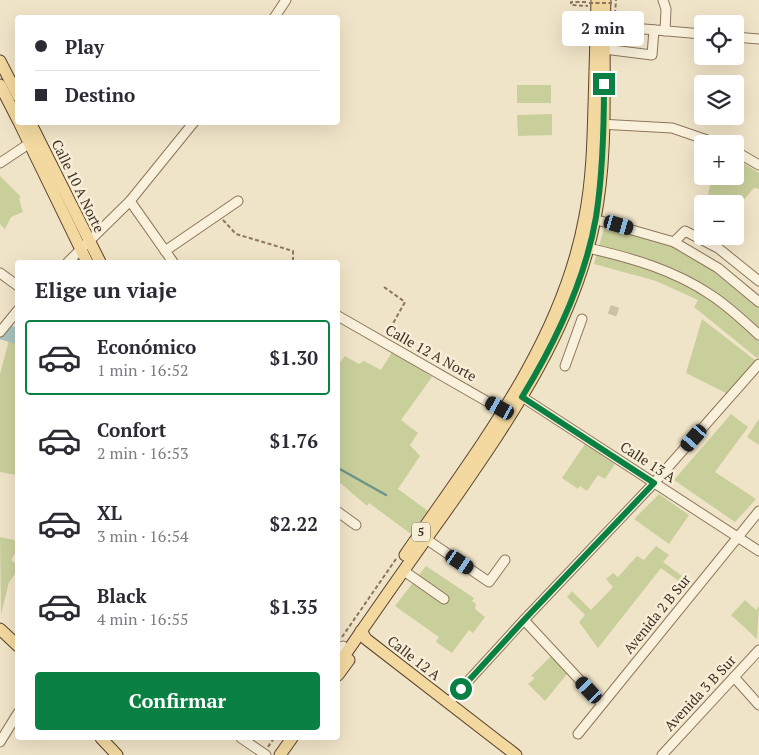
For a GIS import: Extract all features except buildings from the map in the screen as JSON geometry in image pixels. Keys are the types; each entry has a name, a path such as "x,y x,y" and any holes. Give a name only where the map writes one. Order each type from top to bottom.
{"main road":[{"name":"5","path":"340,663 364,635 508,413 555,313 590,218 602,169 598,124 600,25 609,2"},
{"name":"5","path":"593,3 600,25 604,49 598,124"},
{"path":"0,61 15,90"},
{"name":"Calle 10 A Norte","path":"0,85 15,115"},
{"name":"Calle 10 A Norte","path":"21,125 34,141 85,246 98,260"},
{"name":"Calle 10 A Norte","path":"31,125 34,141"},
{"name":"5","path":"518,394 545,358 566,313 588,248 590,218"},
{"name":"Calle 10 A Norte","path":"85,246 87,260"},
{"name":"5","path":"340,647 508,413"},
{"path":"0,629 15,643"},
{"path":"340,672 364,635"},
{"name":"Calle 12 A","path":"364,635 512,754"},
{"path":"103,740 117,755"},
{"path":"280,755 291,740"}],"street":[{"path":"276,15 286,0"},
{"path":"664,0 666,9 665,31"},
{"path":"600,25 694,33"},
{"path":"604,49 652,55 654,30"},
{"path":"744,37 759,38"},
{"path":"598,124 672,128 694,135"},
{"path":"70,260 130,200 192,125"},
{"path":"0,163 34,141"},
{"path":"744,157 759,166"},
{"path":"130,200 172,260"},
{"path":"165,251 238,201"},
{"path":"590,218 674,242 718,268 759,302"},
{"path":"674,242 685,230 718,248 759,281"},
{"path":"588,248 637,260 671,273 712,295 759,335"},
{"path":"0,273 15,284"},
{"path":"0,332 5,322 15,313"},
{"name":"Calle 12 A Norte","path":"340,317 508,413"},
{"path":"565,366 582,319"},
{"path":"448,703 654,483 759,364"},
{"name":"Calle 13 A","path":"518,394 759,551"},
{"name":"Avenida 2 B Sur","path":"578,734 759,512"},
{"path":"340,513 356,525"},
{"path":"426,539 489,582 505,560"},
{"path":"404,571 444,599"},
{"path":"524,620 602,704"},
{"name":"Avenida 3 B Sur","path":"662,755 759,650"},
{"path":"734,677 759,705"},
{"path":"0,742 15,718"},
{"path":"244,740 266,755"}],"path":[{"path":"616,0 616,8"},
{"path":"584,6 571,6 571,2 609,2"},
{"path":"218,215 236,234 293,251 293,260"},
{"path":"383,342 405,302 384,287"},
{"path":"340,646 398,557"}],"green space":[{"path":"517,85 551,85 551,103 517,103"},
{"path":"552,114 552,135 518,136 517,115"},
{"path":"744,164 759,173 759,189 754,188 744,200 744,195 708,195 710,185 744,185"},
{"path":"0,176 21,197 19,199 23,212 11,217 5,229 0,224"},
{"path":"605,224 674,247 716,271 759,307 759,356 757,358 694,307 698,300 656,281 594,264"},
{"path":"702,319 756,361 726,393 686,373"},
{"path":"9,340 15,342 15,475 0,472 0,374"},
{"path":"394,349 432,377 401,420 418,433 410,445 420,456 398,489 428,511 411,534 369,503 367,506 340,483 340,362 345,356 359,364 364,361 381,370"},
{"path":"731,414 748,427 715,472 756,499 735,522 674,480"},
{"path":"759,419 759,445 747,437"},
{"path":"585,444 615,464 605,479 598,475 587,491 580,486 578,489 562,478"},
{"path":"659,494 689,515 669,544 634,519"},
{"path":"0,537 15,540 15,553 11,560 15,563 15,574 9,582 1,615"},
{"path":"656,546 669,555 663,562 686,579 683,584 661,568 598,648 579,622 585,615 567,597 572,591 591,610 613,587 606,579 613,573 618,577 637,556 644,560"},
{"path":"426,566 474,598 472,601 476,604 475,609 485,617 473,633 469,630 452,653 436,642 439,637 395,606"},
{"path":"745,600 756,610 759,606 757,639 731,615"},
{"path":"551,656 567,674 545,701 528,684 535,678 531,676"}],"waterway":[{"path":"0,331 15,335"},
{"path":"340,469 386,495"}],"tunnel":[{"path":"612,315 616,304"}],"route":[{"path":"461,689 654,483 522,397 545,358 566,313 578,280 596,218 602,169 604,84"}]}
